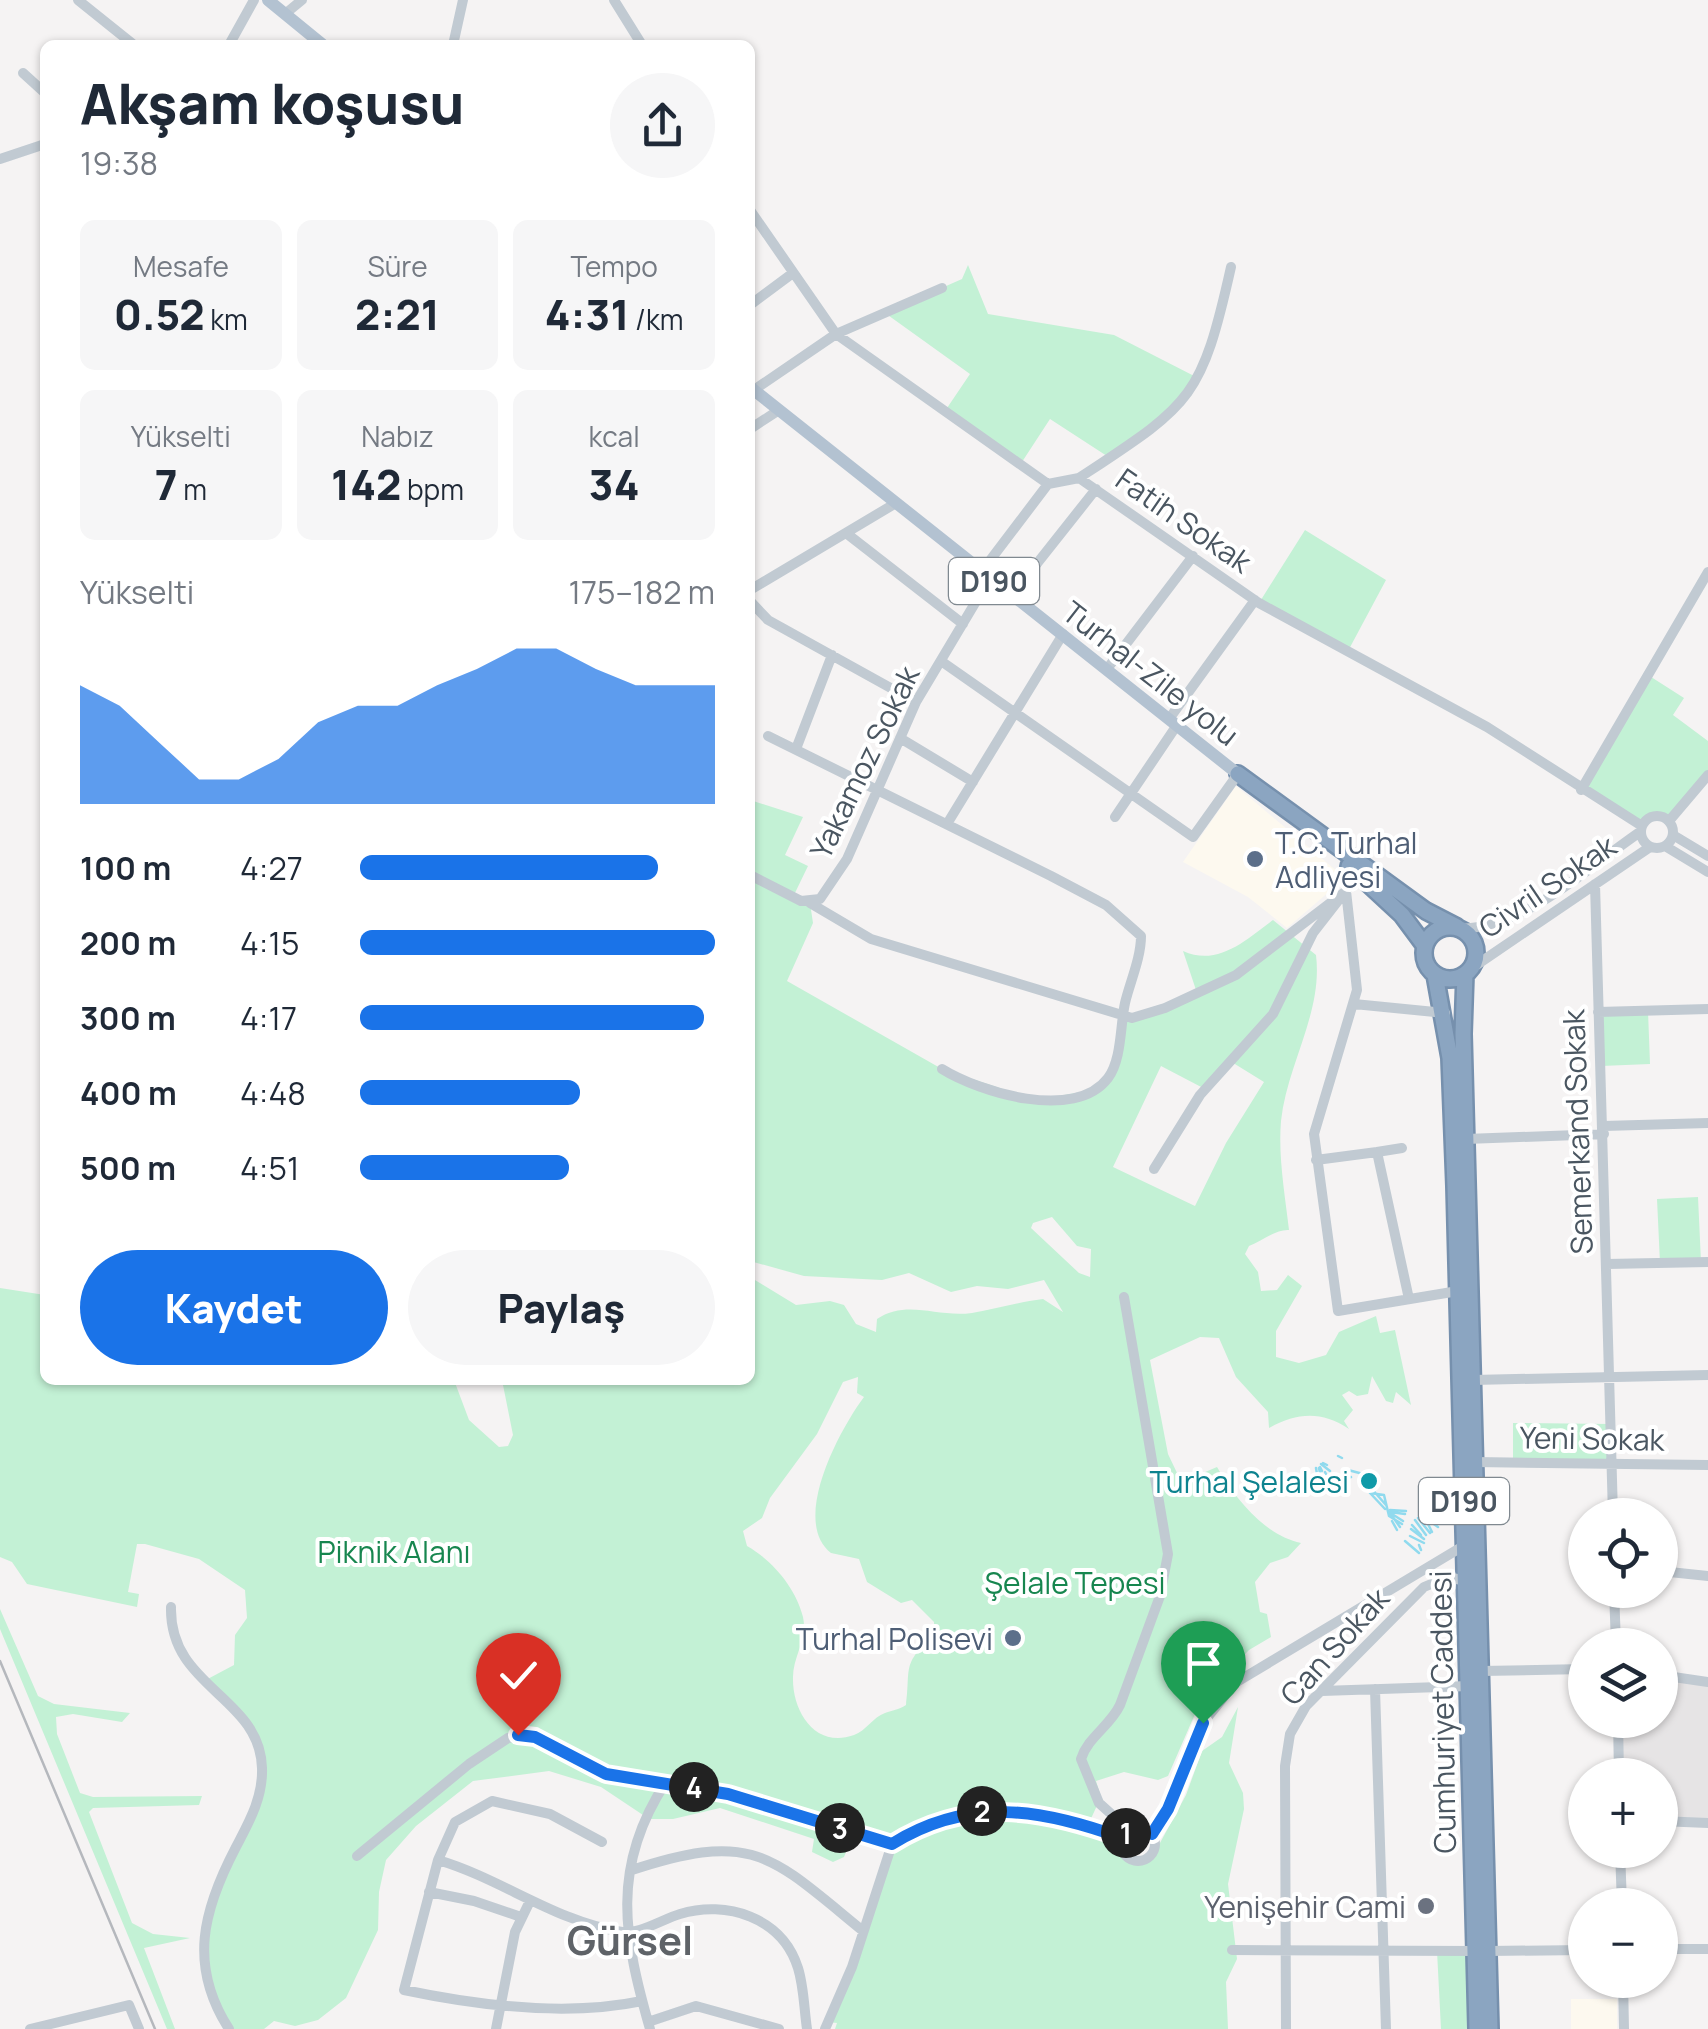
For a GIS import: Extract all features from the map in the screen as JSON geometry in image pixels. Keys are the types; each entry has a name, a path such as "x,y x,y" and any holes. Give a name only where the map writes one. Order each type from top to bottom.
{"highway":[{"name":"Cumhuriyet Caddesi","path":"1238,774 1402,915 1425,946 1425,960 1435,974 1445,1013 1471,1545 1469,1686 1482,1951 1490,2029"},
{"name":"D190","path":"1238,774 1426,911 1459,928"},
{"name":"Cumhuriyet Caddesi","path":"1459,928 1476,946 1469,971 1466,1140 1475,1462 1471,1545"},
{"path":"1425,946 1439,929 1459,928"},
{"path":"1435,974 1448,979 1469,971"},
{"name":"Cumhuriyet Caddesi","path":"1472,1580 1481,1670 1482,1951 1477,2029"}],"main road":[{"path":"268,0 317,40"},
{"name":"Turhal-Zile yolu","path":"755,391 1238,774"}],"street":[{"path":"78,0 128,40"},
{"path":"232,40 254,0"},
{"path":"285,14 302,0"},
{"path":"455,40 463,0"},
{"path":"614,0 639,40"},
{"path":"23,73 40,88"},
{"path":"0,160 40,146"},
{"path":"755,217 836,334 1048,484"},
{"path":"1079,478 1156,427 1192,392 1211,353 1231,268"},
{"path":"755,300 793,273"},
{"path":"755,387 836,334 942,288"},
{"path":"755,426 779,410"},
{"name":"Fatih Sokak","path":"1048,484 1079,478 1255,600 1487,727 1641,829"},
{"name":"Yakamoz Sokak","path":"810,903 820,899 847,859 916,702 963,624 986,574 1048,484"},
{"path":"1012,595 1096,490"},
{"path":"755,587 896,503"},
{"path":"846,533 963,624"},
{"path":"1107,669 1193,556"},
{"path":"1581,790 1708,572"},
{"path":"1115,817 1255,600"},
{"path":"755,606 768,620 916,702"},
{"path":"948,824 1063,634"},
{"path":"796,749 832,656"},
{"path":"941,661 1193,837 1238,774"},
{"path":"768,736 1106,906 1139,932 1142,940 1108,1078 1068,1098 1036,1100 998,1093 942,1069"},
{"path":"900,738 973,782"},
{"path":"1669,821 1708,775"},
{"path":"1669,821 1654,816 1641,829 1650,847 1665,846 1708,872"},
{"path":"1669,821 1673,835 1708,856"},
{"name":"Civril Sokak","path":"1459,928 1493,926 1519,914 1641,829"},
{"path":"1665,846 1673,835"},
{"name":"Civril Sokak","path":"1469,971 1650,847"},
{"path":"1154,1170 1200,1095 1273,1014 1313,934 1358,874"},
{"path":"755,877 810,903 870,939 1122,1017 1154,1012 1236,975 1346,890"},
{"name":"Semerkand Sokak","path":"1595,884 1613,1498"},
{"path":"1346,890 1358,985 1314,1134 1338,1312 1458,1291"},
{"path":"1354,1004 1445,1013"},
{"path":"1598,1012 1708,1008"},
{"path":"1466,1140 1708,1123"},
{"path":"1316,1160 1402,1148"},
{"path":"1377,1152 1409,1299"},
{"path":"1607,1264 1708,1262"},
{"path":"1124,1297 1165,1518 1168,1564 1120,1705 1108,1726 1088,1744 1082,1764 1099,1804 1126,1834 1125,1854 1141,1860 1154,1849 1152,1834 1168,1809 1203,1723 1235,1683 1433,1563 1471,1545"},
{"path":"1473,1380 1708,1375"},
{"name":"Yeni Sokak","path":"1475,1462 1708,1465"},
{"path":"1433,1563 1440,1579 1453,1576 1472,1580"},
{"path":"1678,1573 1708,1576"},
{"name":"Can Sokak","path":"1286,2029 1287,1749 1297,1719 1410,1599 1440,1579"},
{"path":"170,1607 176,1647 187,1666 250,1726 261,1760 258,1800 215,1887 205,1920 208,1982 230,2029"},
{"path":"1481,1670 1568,1669"},
{"path":"1678,1678 1708,1682"},
{"path":"1321,1691 1469,1686"},
{"path":"1375,1689 1386,2029"},
{"path":"358,1856 468,1764 518,1735 535,1737 606,1774 666,1782 788,1810 892,1844 958,1815 1013,1809 1126,1834 1138,1827 1152,1834"},
{"path":"666,1782 644,1818 632,1870 626,1933 649,2025 696,2006 779,2029"},
{"path":"602,1842 550,1814 492,1801 455,1822 438,1860 404,1990 501,2004 605,2009 642,2002"},
{"path":"1678,1822 1708,1823"},
{"path":"825,2029 864,1931 892,1844"},
{"path":"632,1870 705,1849 760,1854 787,1868 864,1931"},
{"path":"438,1860 497,1880 529,1903 626,1933 683,1913 746,1912 762,1922 796,1962 807,2029"},
{"path":"429,1892 474,1901 521,1918"},
{"path":"496,2029 521,1918 529,1903"},
{"path":"1678,1949 1708,1949"},
{"path":"1232,1950 1568,1950"},
{"path":"1623,1998 1624,2029"},
{"path":"30,2029 129,2005 139,2029"}],"shaded area":[{"name":"T.C. Turhal Adliyesi","path":"1236,786 1345,878 1287,928 1248,897 1183,862"},
{"path":"1678,1678 1708,1682 1708,1823 1678,1822 1678,1758 1619,1758 1618,1738 1678,1738"},
{"path":"1571,1999 1617,1999 1617,2029 1571,2029"}],"green space":[{"path":"968,265 988,314 1114,335 1200,379 1192,392 1110,458 1050,419 1020,465 945,411 970,374 885,313 962,279"},
{"path":"1305,530 1386,580 1348,651 1259,603"},
{"path":"1648,675 1684,698 1673,715 1708,741 1708,775 1669,821 1654,816 1644,822 1581,790"},
{"path":"755,802 803,817 785,855 808,866 793,897 810,903 813,923 787,981 942,1069 1036,1100 1087,1091 1108,1078 1122,1017 1197,993 1183,951 1208,956 1220,953 1242,943 1273,920 1316,955 1310,1018 1281,1121 1281,1162 1289,1230 1249,1246 1245,1254 1258,1272 1261,1291 1277,1290 1288,1275 1302,1286 1276,1331 1276,1357 1299,1363 1326,1355 1339,1332 1376,1316 1380,1333 1395,1330 1411,1405 1396,1392 1393,1403 1386,1401 1372,1376 1368,1394 1357,1396 1349,1391 1342,1395 1353,1410 1344,1421 1349,1429 1319,1416 1289,1419 1269,1428 1268,1412 1236,1377 1219,1338 1200,1337 1150,1360 1168,1454 1178,1475 1191,1478 1217,1467 1242,1503 1263,1524 1301,1543 1288,1557 1270,1563 1255,1582 1260,1612 1267,1614 1271,1637 1249,1650 1217,1684 1195,1714 1168,1776 1158,1780 1124,1772 1096,1781 1101,1797 1088,1825 1123,1839 1123,1849 1133,1859 1154,1854 1186,1795 1202,1751 1222,1737 1238,1707 1229,1763 1243,1793 1244,1809 1228,1884 1237,1959 1226,1982 1228,2029 835,2029 837,2023 828,2022 891,1844 854,1832 844,1857 833,1862 812,1852 814,1839 720,1808 673,1819 649,1819 601,1787 549,1771 473,1781 416,1826 386,1860 379,1892 378,1930 346,1998 318,2020 295,2026 274,2021 264,2029 229,2029 212,1997 205,1920 261,1786 255,1735 202,1682 234,1665 235,1635 247,1618 245,1590 199,1559 145,1544 137,1544 128,1592 139,1594 137,1607 27,1584 12,1562 0,1557 0,1288 40,1294 40,1385 456,1385 469,1420 499,1447 508,1446 513,1435 503,1385 755,1385 755,1280 796,1305 830,1301 844,1305 856,1324 876,1332 877,1319 900,1310 972,1313 1043,1299 1063,1312 1044,1280 1008,1289 977,1286 951,1292 909,1273 882,1280 804,1276 755,1262","holes":["1230,1061 1264,1082 1226,1143 1195,1206 1113,1167 1161,1066 1205,1089","1052,1217 1077,1246 1091,1249 1090,1277 1079,1273 1031,1228 1033,1223","858,1377 857,1393 864,1397 832,1452 817,1498 815,1520 820,1538 831,1553 859,1559 867,1582 901,1603 912,1600 934,1622 934,1635 912,1660 906,1705 881,1715 858,1733 840,1738 817,1732 802,1714 793,1677 804,1633 800,1606 782,1576 747,1546 743,1531 762,1518 770,1498 817,1434 843,1382"]},
{"path":"1648,1011 1650,1064 1601,1066 1598,1012"},
{"path":"1698,1197 1701,1262 1660,1263 1657,1199"},
{"path":"1513,1423 1610,1424 1611,1464 1513,1462"},
{"path":"0,1609 38,1696 54,1704 130,1713 122,1722 73,1714 56,1717 57,1734 80,1793 93,1797 202,1796 199,1805 93,1808 89,1812 132,1923 153,1934 190,1938 144,1948 175,2029 167,2029 0,1629"},
{"path":"1468,1950 1469,2029 1441,2029 1437,1951"}],"waterway":[{"path":"1338,1456 1342,1458"},
{"path":"1323,1463 1327,1465"},
{"path":"1321,1464 1330,1471"},
{"path":"1320,1467 1322,1471"},
{"path":"1316,1468 1317,1474"},
{"path":"1319,1468 1320,1473"},
{"path":"1348,1470 1367,1475 1370,1493 1384,1495 1389,1516 1402,1524"},
{"path":"1325,1472 1327,1476"},
{"path":"1338,1481 1351,1477"},
{"path":"1371,1488 1386,1505"},
{"path":"1371,1494 1385,1509"},
{"path":"1420,1509 1440,1509"},
{"path":"1390,1510 1406,1511"},
{"path":"1390,1512 1405,1514"},
{"path":"1421,1512 1432,1514"},
{"path":"1390,1513 1400,1527"},
{"path":"1431,1513 1439,1517"},
{"path":"1392,1514 1403,1521"},
{"path":"1421,1515 1438,1527"},
{"path":"1418,1518 1430,1533"},
{"path":"1415,1520 1426,1535"},
{"path":"1426,1520 1432,1532"},
{"path":"1392,1521 1397,1530"},
{"path":"1412,1525 1421,1535"},
{"path":"1411,1529 1424,1539"},
{"path":"1410,1536 1424,1543"},
{"path":"1405,1541 1419,1553"},
{"path":"1419,1545 1421,1550"}],"railway":[{"path":"0,1661 155,2029"}],"place":[{"name":"T.C. Turhal Adliyesi","path":"1255,859"},
{"name":"Turhal Şelalesi","path":"1369,1481"},
{"name":"Turhal Polisevi","path":"1013,1638"},
{"name":"Yenişehir Cami","path":"1426,1906"}],"district":[{"name":"Gürsel","path":"630,1939"}],"route":[{"path":"518,1735 535,1737 606,1774 728,1794 892,1844 920,1828 958,1815 1013,1809 1047,1814 1122,1838 1138,1827 1152,1834 1168,1809 1203,1723"}],"park label":[{"name":"Piknik Alanı","path":"394,1551"},
{"name":"Şelale Tepesi","path":"1075,1582"}]}
